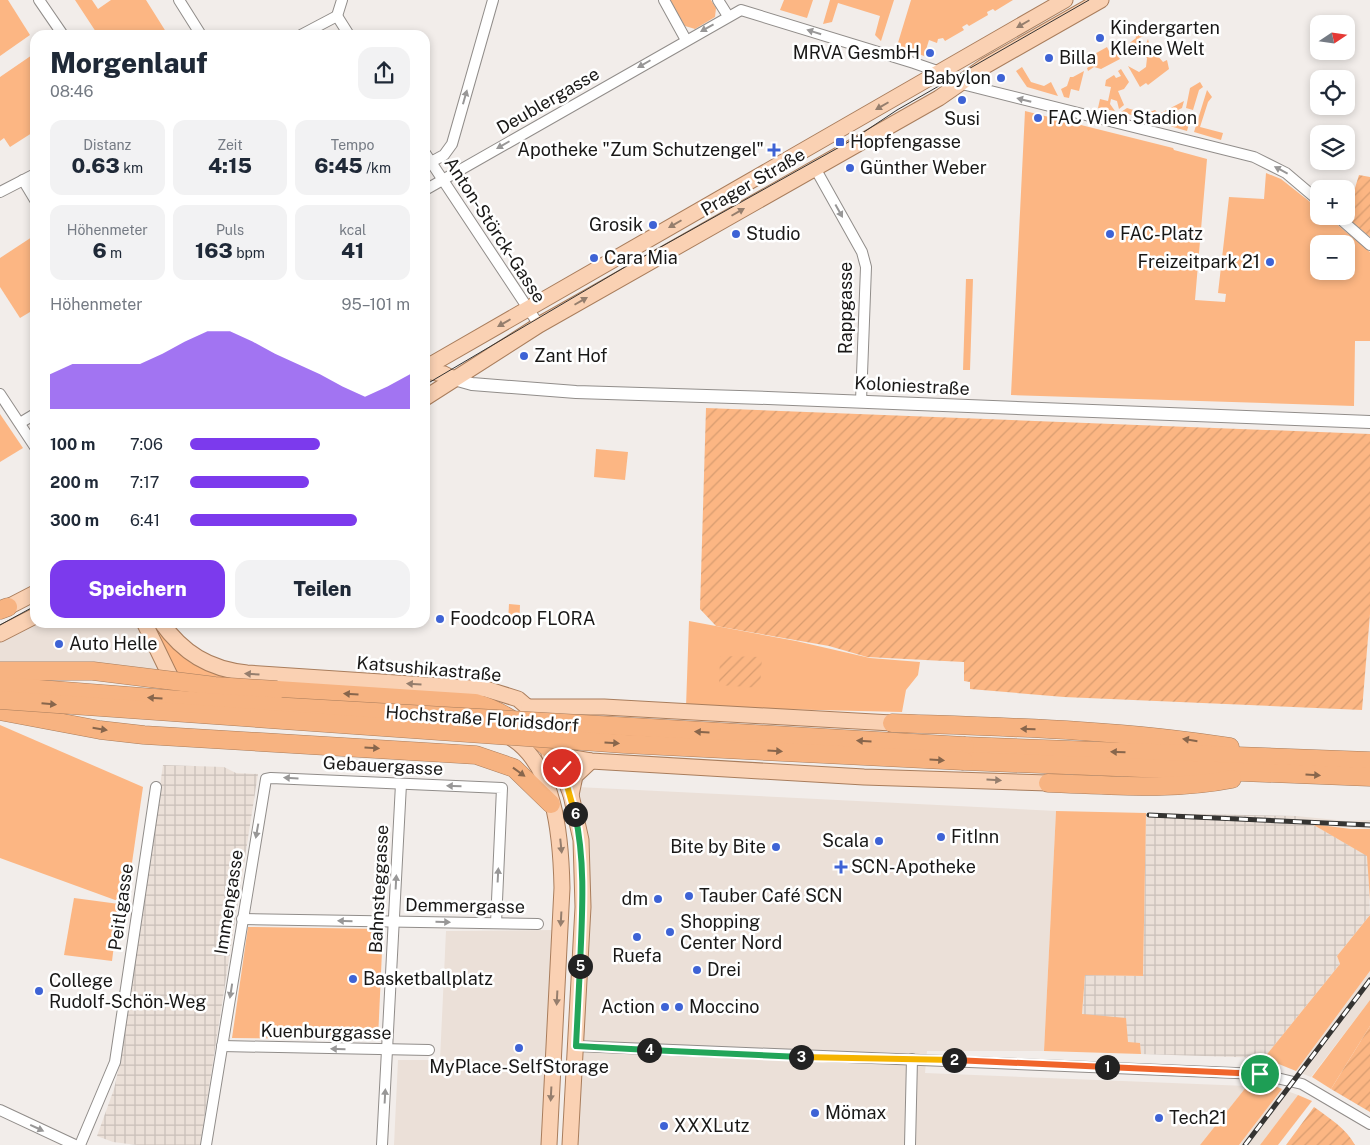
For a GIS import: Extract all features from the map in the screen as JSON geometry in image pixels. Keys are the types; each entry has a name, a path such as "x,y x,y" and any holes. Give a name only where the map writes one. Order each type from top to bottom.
{"highway":[{"path":"0,671 93,671 215,686 475,703 508,715 541,740 558,756"},
{"name":"Hochstraße Floridsdorf","path":"0,686 259,706 965,754"},
{"name":"Hochstraße Floridsdorf","path":"0,700 614,743 965,754"},
{"path":"0,711 113,732 476,755 490,758 524,774 551,804"},
{"path":"892,723 1141,735 1232,747 1268,765 1370,777"},
{"path":"965,754 1268,765 1370,761"},
{"path":"1048,783 1183,785 1220,781 1268,765"}],"main road":[{"name":"Prager Straße","path":"430,366 1065,0"},
{"name":"Prager Straße","path":"430,395 539,325 939,98 958,83 1091,2"},
{"path":"809,149 815,168"},
{"path":"430,370 454,379"},
{"path":"4,608 30,595"},
{"path":"0,634 30,619"},
{"path":"147,628 175,688 186,698 199,705 224,710 475,726 494,730 522,744 539,768 546,782 560,837 562,888 549,1145"},
{"name":"Katsushikastraße","path":"166,628 188,652 204,663 223,670 486,689 508,694 529,707 541,740"},
{"path":"529,707 892,723"},
{"path":"539,768 541,740 560,717 580,708"},
{"path":"522,744 541,740"},
{"path":"570,1145 583,907 581,840 571,794 558,756 590,761 893,778 1048,783"},
{"path":"571,794 575,776 590,761"},
{"path":"555,1045 576,1046"}],"street":[{"path":"39,0 60,30"},
{"path":"179,0 198,30"},
{"path":"310,30 337,16 342,0"},
{"path":"431,162 444,155 452,144 493,0"},
{"path":"664,0 686,40"},
{"path":"718,0 728,16 741,10 940,72 958,83 1254,157 1286,173 1310,193"},
{"path":"337,16 346,30"},
{"name":"Deublergasse","path":"430,187 728,16"},
{"name":"Anton-Störck-Gasse","path":"431,162 539,325"},
{"name":"Rappgasse","path":"815,168 862,252 866,267 861,401"},
{"path":"0,192 30,176"},
{"path":"22,180 30,192"},
{"path":"1347,225 1370,245"},
{"name":"Koloniestraße","path":"454,379 472,384 576,392 861,401 1370,422"},
{"path":"0,394 30,439"},
{"path":"20,423 30,417"},
{"path":"892,723 896,732 897,770 893,778"},
{"name":"Gebauergasse","path":"265,783 271,778 502,788 496,923"},
{"name":"Immengasse","path":"206,1145 265,783"},
{"name":"Bahnsteggasse","path":"382,1145 401,784"},
{"name":"Peitlgasse","path":"80,1145 115,1062 156,787"},
{"name":"Demmergasse","path":"242,919 538,924"},
{"name":"Kuenburggasse","path":"222,1046 429,1050"},
{"path":"576,1046 799,1057 912,1059 1260,1074 1302,1084 1370,1124"},
{"path":"910,1145 912,1059"},
{"path":"0,1110 75,1145"}],"shaded area":[{"path":"0,0 8,0 30,35 0,56"},
{"path":"75,0 92,0 98,9 111,0 146,0 165,30 95,30"},
{"path":"669,0 711,0 716,8 715,17 695,29 685,26"},
{"path":"784,0 813,0 807,18 780,10"},
{"path":"830,0 894,0 881,41 875,35 880,16 838,3 832,22 823,24"},
{"path":"911,0 1013,0 995,11 993,9 987,12 988,15 969,26 967,24 962,27 964,30 945,41 943,38 938,39 937,43 929,40 924,56 897,46"},
{"path":"1145,29 1148,34 1139,38 1140,42 1123,52 1122,49 1136,38 1135,35"},
{"path":"1148,39 1150,47 1163,62 1167,60 1169,69 1148,85 1146,83 1140,87 1128,66 1139,72 1146,67 1147,58 1142,54"},
{"path":"1107,47 1111,55 1116,52 1120,59 1101,69 1094,67 1088,71 1087,68 1095,63 1091,56"},
{"path":"30,56 30,134 10,147 4,138 0,141 0,77"},
{"path":"1022,67 1031,82 1044,86 1051,82 1058,96 1027,87 1016,71"},
{"path":"1121,69 1129,82 1124,89 1118,91 1124,105 1119,109 1117,101 1111,99 1110,104 1115,111 1098,108 1100,99 1108,101 1111,87 1105,86 1106,80 1114,75 1116,78 1121,76 1118,71"},
{"path":"1084,71 1079,91 1071,89 1069,98 1064,97 1061,89 1067,86 1070,77"},
{"path":"1200,82 1203,87 1199,90 1193,110 1186,108 1190,88"},
{"path":"1207,90 1212,97 1208,102 1200,127 1223,133 1221,140 1194,132"},
{"path":"1184,101 1182,108 1174,112 1172,117 1175,121 1189,124 1187,131 1121,112 1127,108 1144,112 1155,110 1159,114"},
{"name":"FAC-Platz","path":"1025,111 1173,148 1174,150 1207,159 1195,300 1225,302 1226,294 1218,293 1229,197 1264,199 1266,173 1281,179 1310,202 1310,225 1338,225 1350,235 1310,235 1310,280 1355,280 1355,239 1370,252 1370,341 1355,341 1354,406 1011,395"},
{"path":"1359,175 1370,177 1370,237 1355,224 1355,188"},
{"path":"30,238 30,312 20,318 0,287 0,258"},
{"path":"966,279 973,279 970,370 963,370"},
{"path":"706,408 1370,434 1370,614 1362,710 1064,697 970,689 970,682 964,681 964,662 867,657 829,646 716,626 700,609"},
{"path":"0,414 23,448 0,462"},
{"path":"596,449 628,452 625,480 594,477"},
{"path":"509,604 520,605 519,628 508,623"},
{"path":"689,621 796,641 870,658 920,662 918,675 906,690 902,712 686,707"},
{"path":"30,623 30,628 150,628 171,671 85,662 0,664 0,626"},
{"path":"152,628 159,628 177,651 191,663 226,678 173,672"},
{"path":"720,656 762,657 760,688 719,685"},
{"path":"0,725 143,787 126,904 0,858"},
{"path":"163,765 224,767 236,773 258,774 200,1145 137,1145 113,1142 97,1136 114,1089 120,1062"},
{"path":"577,787 1056,811 1044,1051 927,1051 925,1073 1247,1086 1200,1145 578,1145 587,910"},
{"path":"1056,811 1146,813 1143,976 1085,975 1082,1014 1126,1018 1128,1042 1140,1043 1141,1054 1044,1051"},
{"path":"1146,813 1296,816 1296,824 1312,824 1368,856 1370,915 1337,956 1340,964 1264,1058 1141,1054 1140,1043 1128,1043 1082,1015 1085,975 1143,976"},
{"path":"1296,816 1347,821 1370,820 1370,829 1296,824"},
{"path":"1312,824 1351,829 1370,829 1370,901 1367,856"},
{"path":"74,898 119,904 112,961 64,955"},
{"path":"1370,915 1370,971 1296,1071 1264,1058 1340,964 1337,956"},
{"path":"248,927 383,929 378,1039 232,1038"},
{"path":"554,930 544,1145 394,1145 398,1060 440,1060 446,931"},
{"path":"1370,971 1370,1000 1311,1077 1296,1071"},
{"path":"1370,1000 1370,1026 1331,1089 1312,1077"},
{"path":"1370,1026 1370,1112 1331,1089"},
{"path":"1247,1086 1275,1086 1282,1089 1239,1145 1200,1145"},
{"path":"1282,1089 1298,1095 1260,1145 1239,1145"},
{"path":"1298,1095 1312,1101 1278,1145 1260,1145"},
{"path":"1314,1107 1342,1128 1355,1145 1286,1145"}],"tram line":[{"path":"430,382 625,267 852,140 897,110 1089,0"},
{"path":"0,625 30,609"}],"railway":[{"path":"1149,815 1370,825"},
{"path":"1245,1145 1370,980"}],"place":[{"name":"Kindergarten Kleine Welt","path":"1100,38"},
{"name":"MRVA GesmbH","path":"930,53"},
{"name":"Billa","path":"1049,58"},
{"name":"Babylon","path":"1001,78"},
{"name":"Susi","path":"962,100"},
{"name":"FAC Wien Stadion","path":"1038,118"},
{"name":"Hopfengasse","path":"840,142"},
{"name":"Apotheke \"Zum Schutzengel\"","path":"774,150"},
{"name":"Günther Weber","path":"850,168"},
{"name":"Grosik","path":"653,225"},
{"name":"Studio","path":"736,234"},
{"name":"FAC-Platz","path":"1110,234"},
{"name":"Cara Mia","path":"594,258"},
{"name":"Freizeitpark 21","path":"1270,262"},
{"name":"Zant Hof","path":"524,356"},
{"name":"Foodcoop FLORA","path":"440,619"},
{"name":"Auto Helle","path":"59,644"},
{"name":"FitInn","path":"941,837"},
{"name":"Scala","path":"879,841"},
{"name":"Bite by Bite","path":"776,847"},
{"name":"SCN-Apotheke","path":"841,867"},
{"name":"Tauber Café SCN","path":"689,896"},
{"name":"dm","path":"658,899"},
{"name":"Shopping Center Nord","path":"670,932"},
{"name":"Ruefa","path":"637,937"},
{"name":"Drei","path":"697,970"},
{"name":"Basketballplatz","path":"353,979"},
{"name":"College Rudolf-Schön-Weg","path":"39,991"},
{"name":"Action","path":"665,1007"},
{"name":"Moccino","path":"679,1007"},
{"name":"MyPlace-SelfStorage","path":"519,1048"},
{"name":"Mömax","path":"815,1113"},
{"name":"Tech21","path":"1159,1118"},
{"name":"XXXLutz","path":"664,1126"}],"route":[{"path":"562,768 571,794 581,840 583,907 576,1046 763,1056 904,1058 1232,1071 1260,1074"}]}
